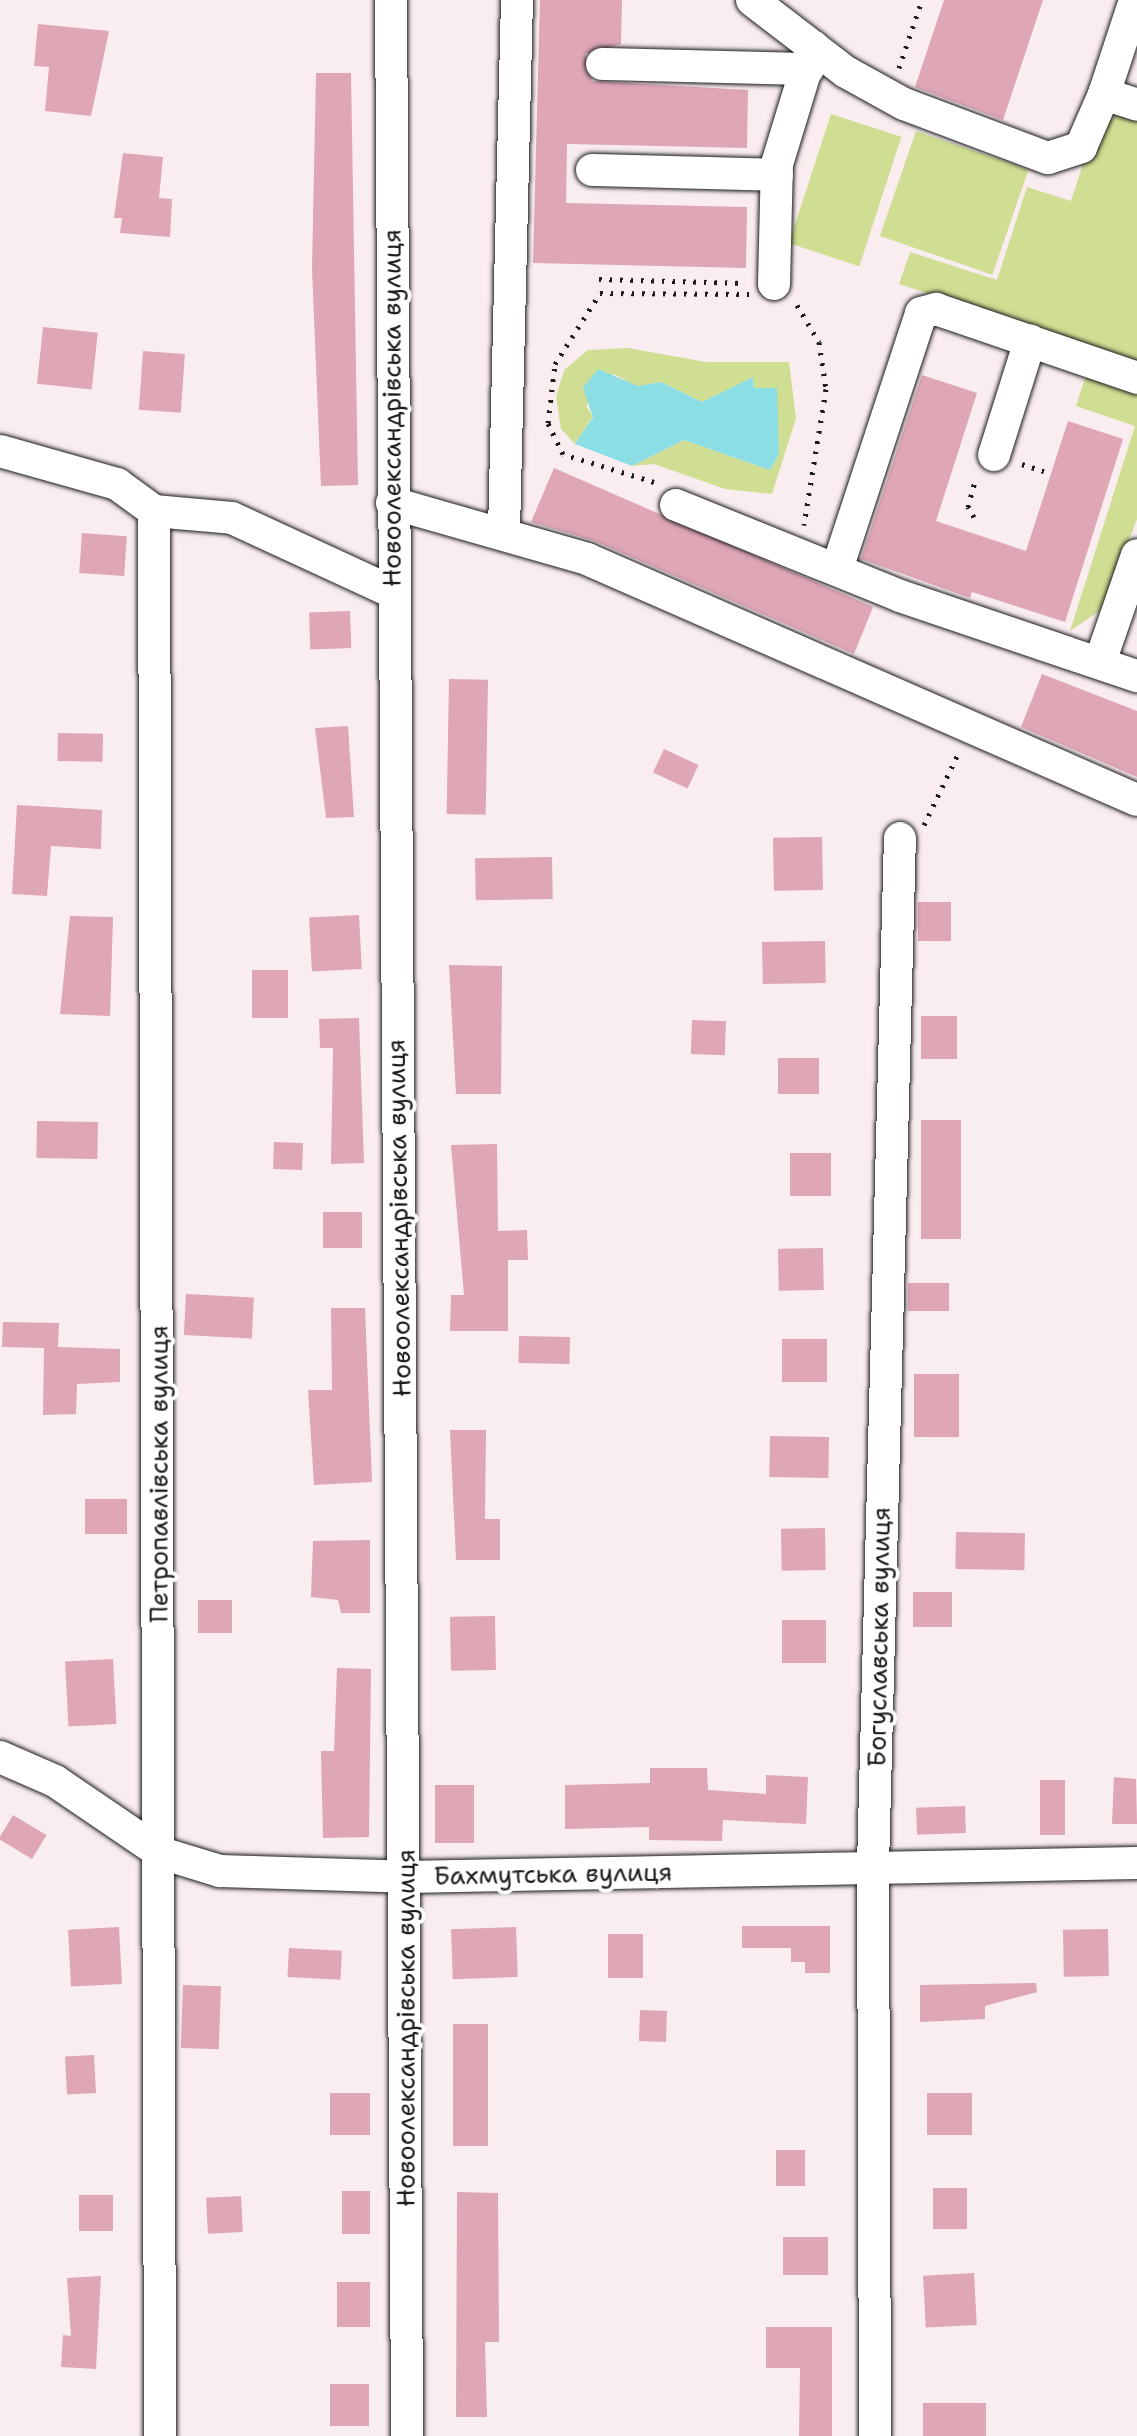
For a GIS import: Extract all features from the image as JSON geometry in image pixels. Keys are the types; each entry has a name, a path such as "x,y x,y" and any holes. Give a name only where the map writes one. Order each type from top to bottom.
{"street":[{"name":"Новоолександрівська вулиця","path":"391,0 407,2436"},
{"path":"504,531 517,0"},
{"path":"752,0 811,58 889,96 1057,159 1080,147 1104,94 1135,0"},
{"path":"602,64 811,58"},
{"path":"774,284 776,175 811,58"},
{"path":"1104,94 1137,105"},
{"path":"592,170 776,175"},
{"path":"837,569 921,313 936,309 1137,378"},
{"path":"994,455 1030,341"},
{"path":"0,451 117,484 154,512 232,518 392,592"},
{"path":"392,503 504,531 779,637 1137,800"},
{"path":"679,506 837,569 1137,676"},
{"name":"Петропавлівська вулиця","path":"154,512 160,2436"},
{"path":"1100,662 1137,555"},
{"name":"Богуславська вулиця","path":"876,2436 873,1866 900,838"},
{"name":"Бахмутська вулиця","path":"0,1757 55,1781 160,1853 220,1871 406,1877 1137,1864"}],"path":[{"path":"889,96 922,0"},
{"path":"599,279 734,282"},
{"path":"679,506 672,488 563,454 548,423 556,364 600,293 738,294 774,284 809,321 824,365 804,511"},
{"path":"974,517 976,510 968,507 977,476 986,478 994,455"},
{"path":"900,838 916,840 970,725"}],"green space":[{"path":"1123,111 1137,115 1137,361 899,284 910,252 997,280 1027,187 1071,201 1093,133"},
{"path":"831,114 901,137 859,266 789,243"},
{"path":"916,131 1029,170 992,275 880,236"},
{"path":"628,348 706,362 789,362 796,418 772,494 725,489 654,464 632,466 684,440 770,470 779,454 776,388 754,388 753,378 702,402 661,382 638,387 614,374 586,406 593,416 575,444 561,429 556,397 564,370 588,350"},
{"path":"1086,375 1137,391 1137,519 1105,607 1070,631 1135,426 1076,406"}],"water":[{"path":"598,369 638,386 661,382 702,402 753,377 754,388 777,388 779,454 770,470 684,440 632,466 575,444 593,417 583,388"}],"building":[{"path":"540,0 622,0 621,44 585,54 592,81 748,90 747,148 567,144 566,203 747,207 746,268 533,263"},
{"path":"944,0 1043,0 1003,120 915,87"},
{"path":"38,24 109,31 91,116 45,111 49,67 34,66"},
{"path":"316,73 351,73 358,485 321,486 312,269"},
{"path":"123,153 163,157 159,198 172,199 170,237 120,233 122,218 114,218"},
{"path":"43,327 98,333 92,389 37,384"},
{"path":"143,351 185,354 181,413 139,410"},
{"path":"922,375 977,393 936,521 1026,551 1068,421 1123,439 1065,622 972,592 970,598 861,559"},
{"path":"554,468 873,607 854,654 595,541 531,522"},
{"path":"82,533 127,536 124,576 79,573"},
{"path":"350,611 351,648 310,649 309,612"},
{"path":"1042,674 1137,711 1137,777 1021,727"},
{"path":"449,679 488,680 486,815 447,814"},
{"path":"348,726 354,817 326,818 315,728"},
{"path":"58,733 103,734 103,762 58,761"},
{"path":"664,749 698,765 687,789 653,773"},
{"path":"17,805 102,810 101,849 51,846 47,896 12,894"},
{"path":"822,837 823,890 774,891 773,838"},
{"path":"552,857 553,899 476,900 475,858"},
{"path":"918,902 951,902 951,941 918,941"},
{"path":"359,915 362,969 312,972 309,918"},
{"path":"70,916 113,917 110,1016 60,1014"},
{"path":"825,941 826,983 763,984 762,942"},
{"path":"449,965 502,966 501,1094 456,1094"},
{"path":"252,970 288,970 288,1018 252,1018"},
{"path":"921,1016 957,1016 957,1059 921,1059"},
{"path":"359,1018 364,1163 331,1164 333,1048 320,1048 319,1019"},
{"path":"692,1020 726,1021 725,1055 691,1054"},
{"path":"778,1058 819,1058 819,1094 778,1094"},
{"path":"921,1120 961,1120 961,1239 921,1239"},
{"path":"37,1121 98,1122 97,1159 36,1158"},
{"path":"274,1142 303,1143 302,1170 273,1169"},
{"path":"497,1144 498,1231 527,1230 528,1260 508,1260 508,1331 450,1331 451,1295 464,1295 451,1145"},
{"path":"790,1153 831,1153 831,1196 790,1196"},
{"path":"323,1212 362,1212 362,1248 323,1248"},
{"path":"823,1248 824,1290 779,1291 778,1249"},
{"path":"908,1283 949,1283 949,1311 908,1311"},
{"path":"186,1294 254,1298 252,1339 184,1335"},
{"path":"331,1308 365,1308 372,1482 314,1485 308,1390 332,1390"},
{"path":"3,1322 59,1323 58,1347 120,1349 120,1382 77,1384 76,1414 43,1415 44,1348 2,1347"},
{"path":"519,1336 570,1337 570,1364 519,1363"},
{"path":"782,1339 827,1339 827,1382 782,1382"},
{"path":"914,1374 959,1374 959,1437 914,1437"},
{"path":"450,1430 486,1430 485,1519 500,1519 500,1560 456,1560"},
{"path":"770,1436 829,1437 828,1478 769,1477"},
{"path":"85,1499 127,1499 127,1534 85,1534"},
{"path":"825,1528 826,1570 782,1571 781,1529"},
{"path":"956,1532 1025,1533 1024,1570 955,1569"},
{"path":"370,1540 370,1613 341,1613 338,1600 311,1597 313,1541"},
{"path":"913,1592 952,1592 952,1627 913,1627"},
{"path":"198,1600 232,1600 232,1633 198,1633"},
{"path":"495,1616 496,1670 451,1671 450,1617"},
{"path":"782,1620 826,1620 826,1663 782,1663"},
{"path":"113,1659 116,1724 68,1726 65,1662"},
{"path":"337,1668 371,1669 369,1837 323,1838 321,1751 334,1751"},
{"path":"650,1768 707,1768 708,1790 766,1794 766,1775 808,1777 806,1824 723,1820 722,1841 649,1840 649,1827 565,1829 565,1785 650,1783"},
{"path":"1114,1777 1136,1779 1137,1824 1112,1824"},
{"path":"1040,1780 1065,1780 1065,1835 1040,1835"},
{"path":"435,1785 474,1785 474,1843 435,1843"},
{"path":"965,1806 966,1833 917,1835 916,1808"},
{"path":"13,1815 46,1835 32,1859 0,1840"},
{"path":"742,1926 830,1926 830,1973 805,1973 805,1962 791,1962 791,1948 742,1948"},
{"path":"119,1927 122,1984 71,1987 68,1930"},
{"path":"516,1927 518,1977 453,1979 451,1929"},
{"path":"1108,1929 1109,1976 1064,1977 1063,1930"},
{"path":"608,1934 643,1934 643,1978 608,1978"},
{"path":"289,1948 342,1951 340,1980 287,1977"},
{"path":"1036,1983 1037,1992 985,2006 985,2019 920,2022 920,1985"},
{"path":"183,1985 221,1986 219,2049 181,2048"},
{"path":"640,2010 667,2011 666,2042 639,2041"},
{"path":"453,2024 488,2024 488,2146 453,2146"},
{"path":"94,2055 96,2093 67,2094 65,2057"},
{"path":"330,2093 370,2093 370,2135 330,2135"},
{"path":"927,2093 972,2093 972,2135 927,2135"},
{"path":"776,2150 805,2150 805,2186 776,2186"},
{"path":"933,2188 967,2188 967,2229 933,2229"},
{"path":"342,2191 370,2191 370,2234 342,2234"},
{"path":"457,2192 498,2193 499,2342 485,2342 487,2417 456,2417"},
{"path":"79,2195 113,2195 113,2231 79,2231"},
{"path":"241,2196 243,2232 208,2234 206,2198"},
{"path":"783,2237 828,2237 828,2275 783,2275"},
{"path":"974,2273 977,2325 926,2328 923,2276"},
{"path":"101,2276 96,2369 61,2367 63,2335 71,2336 67,2278"},
{"path":"337,2282 370,2282 370,2327 337,2327"},
{"path":"766,2327 832,2327 832,2436 799,2436 800,2368 766,2368"},
{"path":"330,2384 369,2384 369,2426 330,2426"},
{"path":"923,2403 986,2403 986,2436 923,2436"}]}
